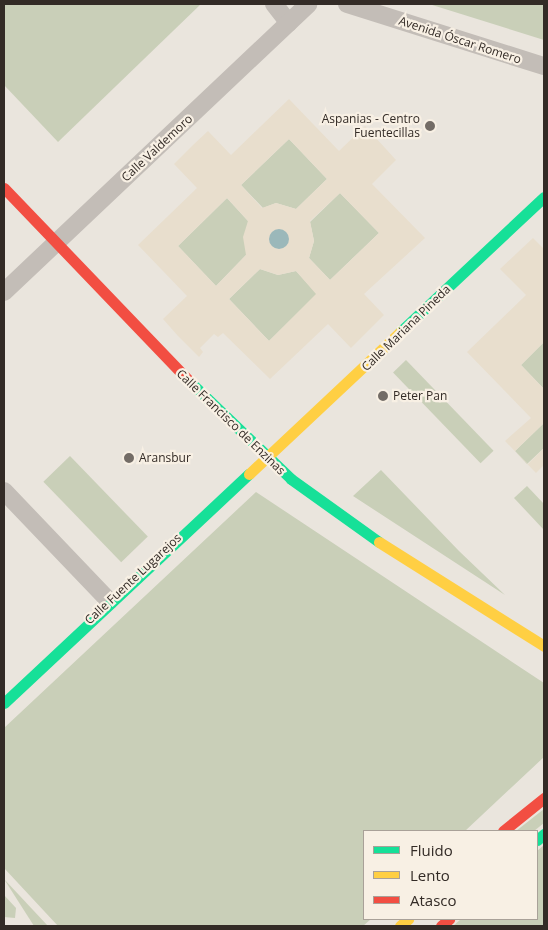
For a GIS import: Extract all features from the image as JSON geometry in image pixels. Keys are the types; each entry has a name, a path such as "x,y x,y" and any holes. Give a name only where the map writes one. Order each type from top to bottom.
{"street":[{"path":"274,4 290,23"},
{"name":"Calle Valdemoro","path":"4,292 310,4"},
{"name":"Avenida Óscar Romero","path":"347,4 544,66"},
{"name":"Calle Francisco de Enzinas","path":"4,188 266,458 404,560 544,646"},
{"name":"Calle Mariana Pineda","path":"266,458 544,197"},
{"name":"Calle Fuente Lugarejos","path":"4,703 109,601 266,458"},
{"path":"4,491 109,601"},
{"path":"504,830 544,798"}],"green space":[{"path":"4,4 201,4 58,142 4,85"},
{"path":"429,4 544,4 544,40"},
{"path":"289,139 327,179 296,209 276,203 263,208 241,185"},
{"path":"340,193 379,233 330,280 309,258 314,241 310,222"},
{"path":"227,198 248,221 246,255 216,286 178,246"},
{"path":"260,269 278,275 296,271 317,294 269,341 229,299"},
{"path":"544,342 544,389 521,365"},
{"path":"406,360 494,451 481,463 393,373"},
{"path":"544,423 544,448 527,464 515,451"},
{"path":"70,456 148,537 121,562 43,482"},
{"path":"381,470 459,551 505,595 353,496"},
{"path":"527,486 544,504 544,530 514,498"},
{"path":"256,492 544,683 544,757 466,830 363,830 363,920 370,920 363,926 58,926 4,868 4,728"},
{"path":"544,809 544,823 535,830 517,830"},
{"path":"544,845 544,926 453,926 460,920 538,920 538,850"},
{"path":"4,879 48,926 34,926"},
{"path":"4,895 16,908 15,918 4,917"}],"shaded area":[{"path":"289,99 339,151 365,126 396,160 372,184 425,238 364,294 384,315 351,348 328,324 270,379 223,333 218,337 214,334 200,348 203,352 199,357 178,336 163,319 187,296 138,245 197,188 174,164 193,145 208,131 231,155","holes":["289,139 327,179 296,209 276,203 262,208 241,185","340,193 379,233 330,280 309,258 314,241 310,221","227,198 248,221 243,237 246,255 216,286 178,246","260,269 278,275 296,271 316,294 269,341 229,299"]},
{"path":"533,238 544,249 544,342 521,365 544,389 544,423 515,451 528,464 544,448 544,465 536,473 505,441 531,418 467,352 526,295 500,269"}],"water":[{"path":"279,229 286,232 289,239 286,246 279,249 272,246 269,239 272,232"}],"traffic: fast":[{"path":"400,332 544,197"},
{"path":"190,382 291,479 379,542"},
{"path":"4,703 249,474"},
{"path":"538,839 544,834"}],"traffic: slow":[{"path":"249,474 400,332"},
{"path":"379,542 544,646"},
{"path":"400,926 407,920"}],"traffic: jam":[{"path":"4,188 190,382"},
{"path":"504,830 544,798"},
{"path":"441,926 448,920"}],"place":[{"name":"Aspanias - Centro Fuentecillas","path":"430,126"},
{"name":"Peter Pan","path":"383,396"},
{"name":"Aransbur","path":"129,458"}]}
